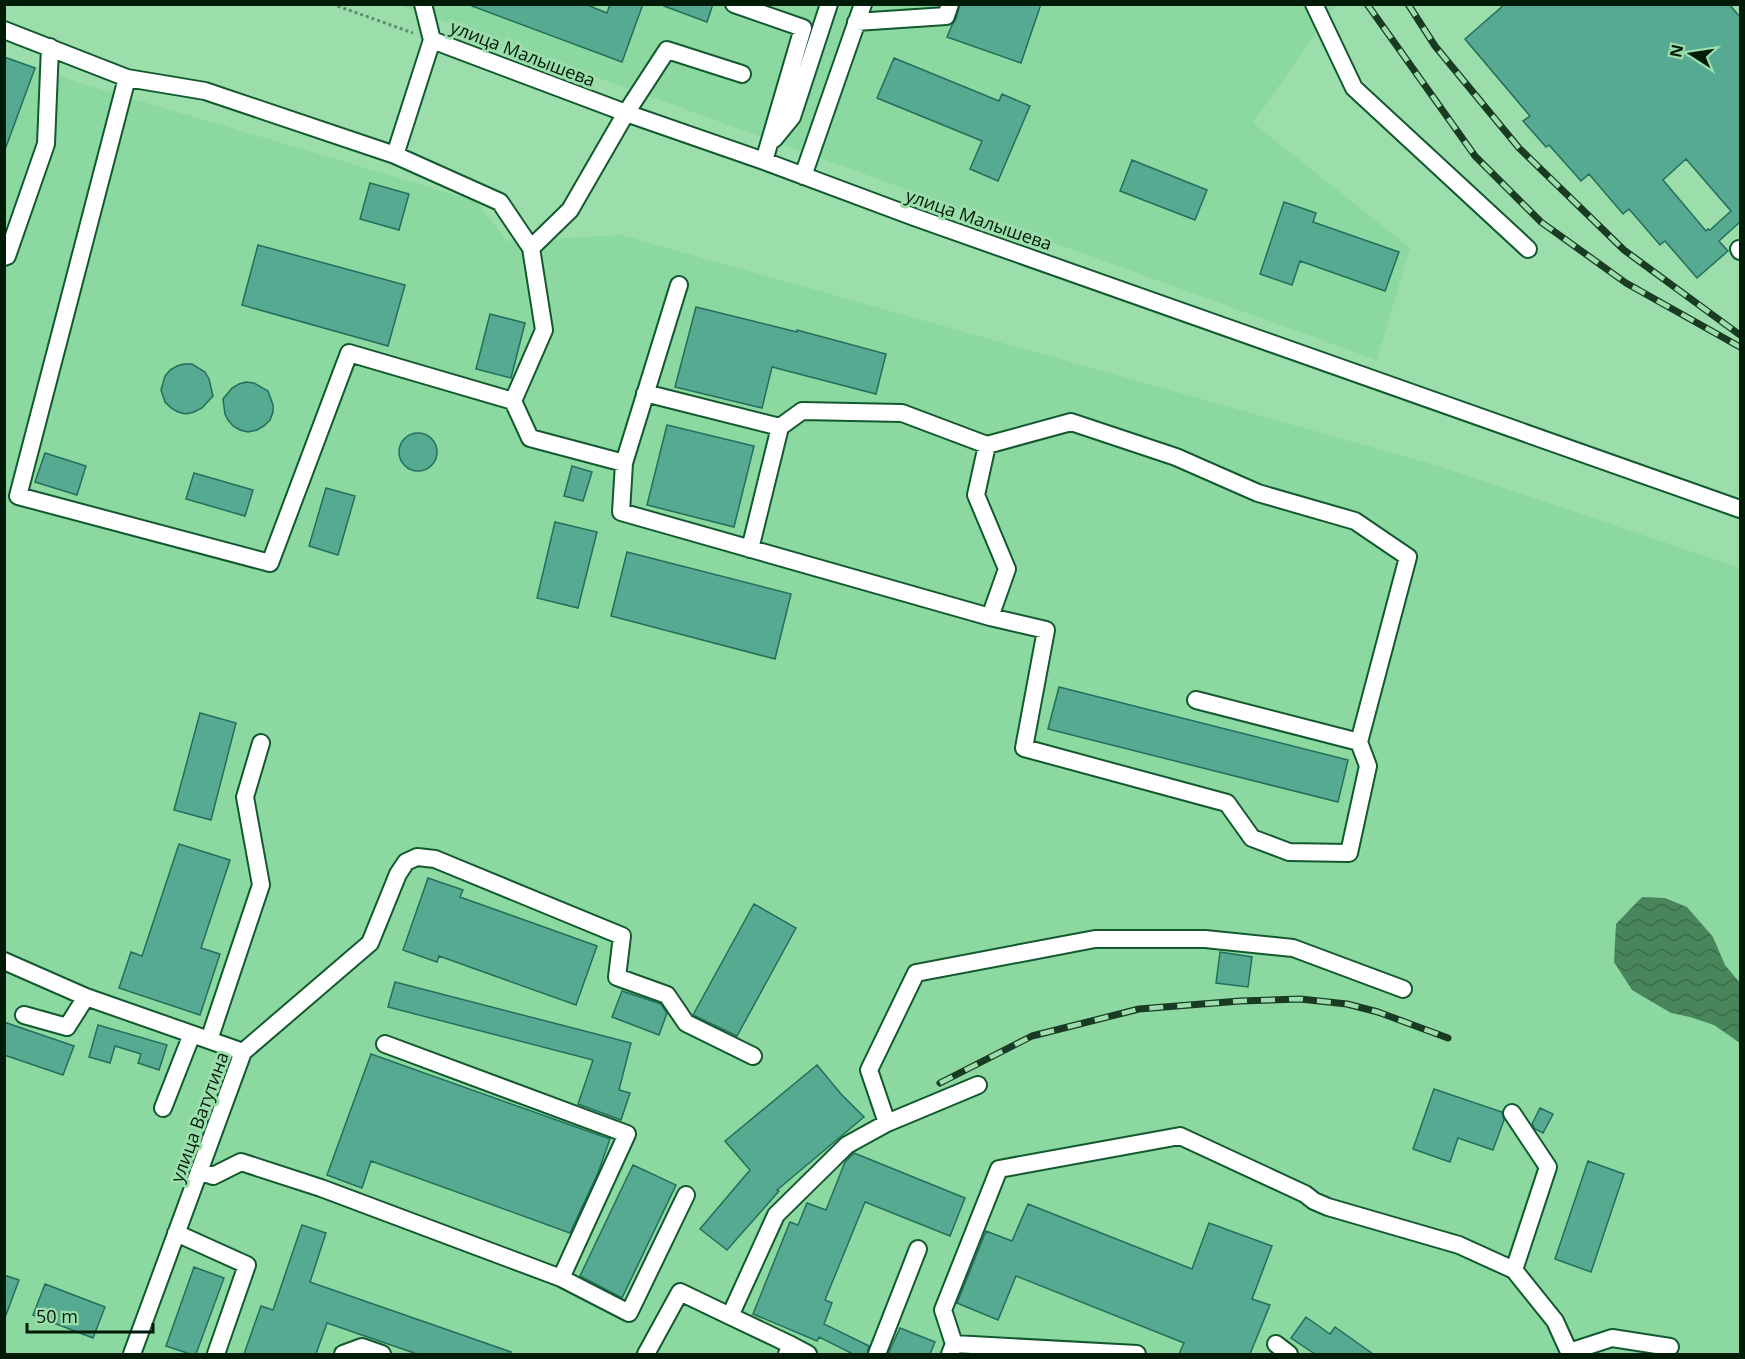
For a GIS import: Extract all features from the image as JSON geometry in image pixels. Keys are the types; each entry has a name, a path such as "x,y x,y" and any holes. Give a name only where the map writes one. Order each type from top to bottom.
{"street":[{"path":"734,4 803,28 766,154"},
{"path":"766,154 792,117 829,4"},
{"path":"803,176 862,4"},
{"path":"856,22 946,16 950,4"},
{"path":"1314,4 1354,88 1528,249"},
{"path":"422,5 432,40"},
{"path":"4,30 127,78 205,91 395,154 500,202 531,248 544,330 513,400 530,438 624,463"},
{"name":"улица Малышева","path":"395,154 432,40 626,113 766,154 803,176 1740,509"},
{"path":"4,257 7,256 46,144 50,47"},
{"path":"531,248 570,210 626,113 667,50 742,74"},
{"path":"127,78 18,496 270,563 350,353 513,400"},
{"path":"679,285 624,463 621,512 750,549 990,617 1046,630 1024,748 1227,803 1252,838 1289,852 1349,853 1368,766 1359,742 1408,557 1355,521 1258,493 1176,457 1071,422 987,445 902,413 802,411 780,427 750,549"},
{"path":"645,393 780,427"},
{"path":"987,445 976,495 1007,569 990,617"},
{"path":"1196,700 1359,742"},
{"path":"209,1040 261,885 245,797 261,743"},
{"name":"улица Ватутина","path":"132,1354 243,1052 370,943 398,874 406,862 417,857 435,859 622,936 617,977 667,995 686,1023 753,1056"},
{"path":"887,1123 869,1070 916,973 1095,939 1205,939 1293,948 1403,989"},
{"path":"4,961 86,997 243,1052"},
{"path":"24,1015 67,1028 86,997"},
{"path":"163,1108 192,1034"},
{"path":"385,1044 627,1134 561,1278"},
{"path":"730,1316 776,1215 847,1145 887,1123 978,1085"},
{"path":"1512,1113 1548,1167 1514,1270"},
{"path":"1137,1354 952,1349 943,1310 999,1169 1180,1136 1328,1207 1459,1245 1514,1270 1555,1321 1569,1353 1612,1338 1670,1347"},
{"path":"199,1171 213,1176 241,1162 321,1188 561,1278 629,1313 686,1195"},
{"path":"176,1233 247,1265 216,1354"},
{"path":"877,1354 918,1249"},
{"path":"646,1354 680,1292 730,1316 789,1350 808,1354"},
{"path":"343,1354 362,1347 382,1354"}],"path":[{"path":"332,4 432,40"}],"shaded area":[{"path":"398,5 1336,5 1253,123 1410,248 1377,360"},
{"path":"4,55 80,83 476,201 507,241 621,235 1442,467 1740,568 1740,1354 5,1354"}],"water":[{"path":"1642,897 1665,898 1687,907 1713,937 1725,965 1740,983 1740,1043 1714,1025 1671,1013 1632,990 1614,962 1616,924"}],"building":[{"path":"472,4 585,4 607,13 610,4 643,4 622,62 472,6"},
{"path":"665,4 713,4 707,22 664,6"},
{"path":"960,4 1041,4 1021,63 947,37"},
{"path":"1505,4 1729,4 1740,17 1740,222 1719,241 1728,251 1697,278 1665,241 1660,245 1629,209 1623,214 1589,174 1581,181 1549,145 1546,147 1523,121 1530,116 1465,39","holes":["1686,159 1731,211 1706,231 1663,180"]},
{"path":"4,57 35,68 6,147 4,146"},
{"path":"894,58 999,101 1002,94 1030,106 998,181 970,169 982,141 877,98"},
{"path":"1132,160 1207,190 1195,220 1120,191"},
{"path":"370,183 409,194 399,230 360,219"},
{"path":"1284,202 1316,213 1313,222 1399,252 1385,291 1300,261 1292,285 1260,274"},
{"path":"258,245 405,285 388,346 242,305"},
{"path":"696,307 797,332 797,330 886,354 876,394 772,367 762,408 675,387"},
{"path":"490,314 525,323 511,378 476,369"},
{"path":"184,364 192,364 205,372 213,396 202,408 186,414 171,408 165,402 161,390 165,376 170,370"},
{"path":"246,382 254,383 268,391 273,405 270,420 257,430 248,432 233,426 228,420 223,399 232,388"},
{"path":"667,425 754,446 734,527 647,505"},
{"path":"418,433 432,438 437,452 432,466 418,471 404,466 399,452 404,438"},
{"path":"45,453 86,466 77,495 35,482"},
{"path":"572,466 592,472 583,501 564,496"},
{"path":"194,473 253,490 245,516 186,499"},
{"path":"326,488 355,496 338,555 309,546"},
{"path":"555,522 597,532 578,608 537,598"},
{"path":"627,552 791,594 775,659 611,616"},
{"path":"1059,687 1348,760 1338,802 1048,729"},
{"path":"200,713 236,723 211,820 174,810"},
{"path":"179,844 230,860 201,948 220,954 200,1015 119,988 131,952 142,956"},
{"path":"428,878 463,890 460,897 597,946 576,1005 439,956 437,962 403,950"},
{"path":"754,904 796,928 737,1036 693,1015"},
{"path":"1220,952 1252,957 1248,987 1216,983"},
{"path":"395,982 631,1043 619,1090 630,1093 621,1120 578,1104 593,1060 388,1007"},
{"path":"622,991 661,1004 667,1013 659,1035 612,1017"},
{"path":"4,1022 74,1046 63,1075 4,1055"},
{"path":"98,1025 167,1045 159,1070 138,1063 141,1054 115,1046 110,1063 89,1057"},
{"path":"371,1054 610,1139 598,1173 570,1233 371,1161 362,1188 327,1175"},
{"path":"817,1065 864,1117 777,1190 779,1191 727,1250 700,1229 750,1170 725,1141"},
{"path":"1434,1089 1502,1112 1504,1120 1493,1150 1458,1138 1450,1162 1413,1149"},
{"path":"1540,1108 1553,1114 1543,1133 1535,1129 1532,1124"},
{"path":"854,1153 965,1198 950,1236 865,1202 825,1300 832,1303 824,1324 869,1346 867,1354 853,1354 819,1337 817,1341 753,1314 790,1222 798,1225 807,1203 826,1210 845,1162"},
{"path":"1588,1161 1624,1174 1591,1272 1555,1259"},
{"path":"633,1165 676,1185 622,1298 580,1276"},
{"path":"1028,1204 1192,1269 1209,1223 1272,1246 1252,1299 1270,1305 1250,1354 1179,1354 1184,1343 1016,1276 998,1320 957,1303 986,1231 1012,1241"},
{"path":"302,1225 326,1233 310,1282 511,1352 510,1354 417,1354 327,1323 316,1354 244,1354 261,1306 273,1310"},
{"path":"194,1267 224,1278 196,1354 190,1354 166,1346"},
{"path":"4,1275 19,1280 6,1315 4,1315"},
{"path":"45,1284 105,1307 93,1338 33,1315"},
{"path":"1306,1317 1330,1334 1335,1327 1373,1354 1315,1354 1291,1338"},
{"path":"900,1328 935,1342 930,1354 888,1354"}],"railway":[{"path":"1367,4 1475,156 1541,222 1626,283 1740,347"},
{"path":"1408,4 1435,46 1519,148 1624,250 1740,335"},
{"path":"940,1083 1032,1036 1139,1009 1300,999 1347,1004 1378,1012 1448,1038"}]}
